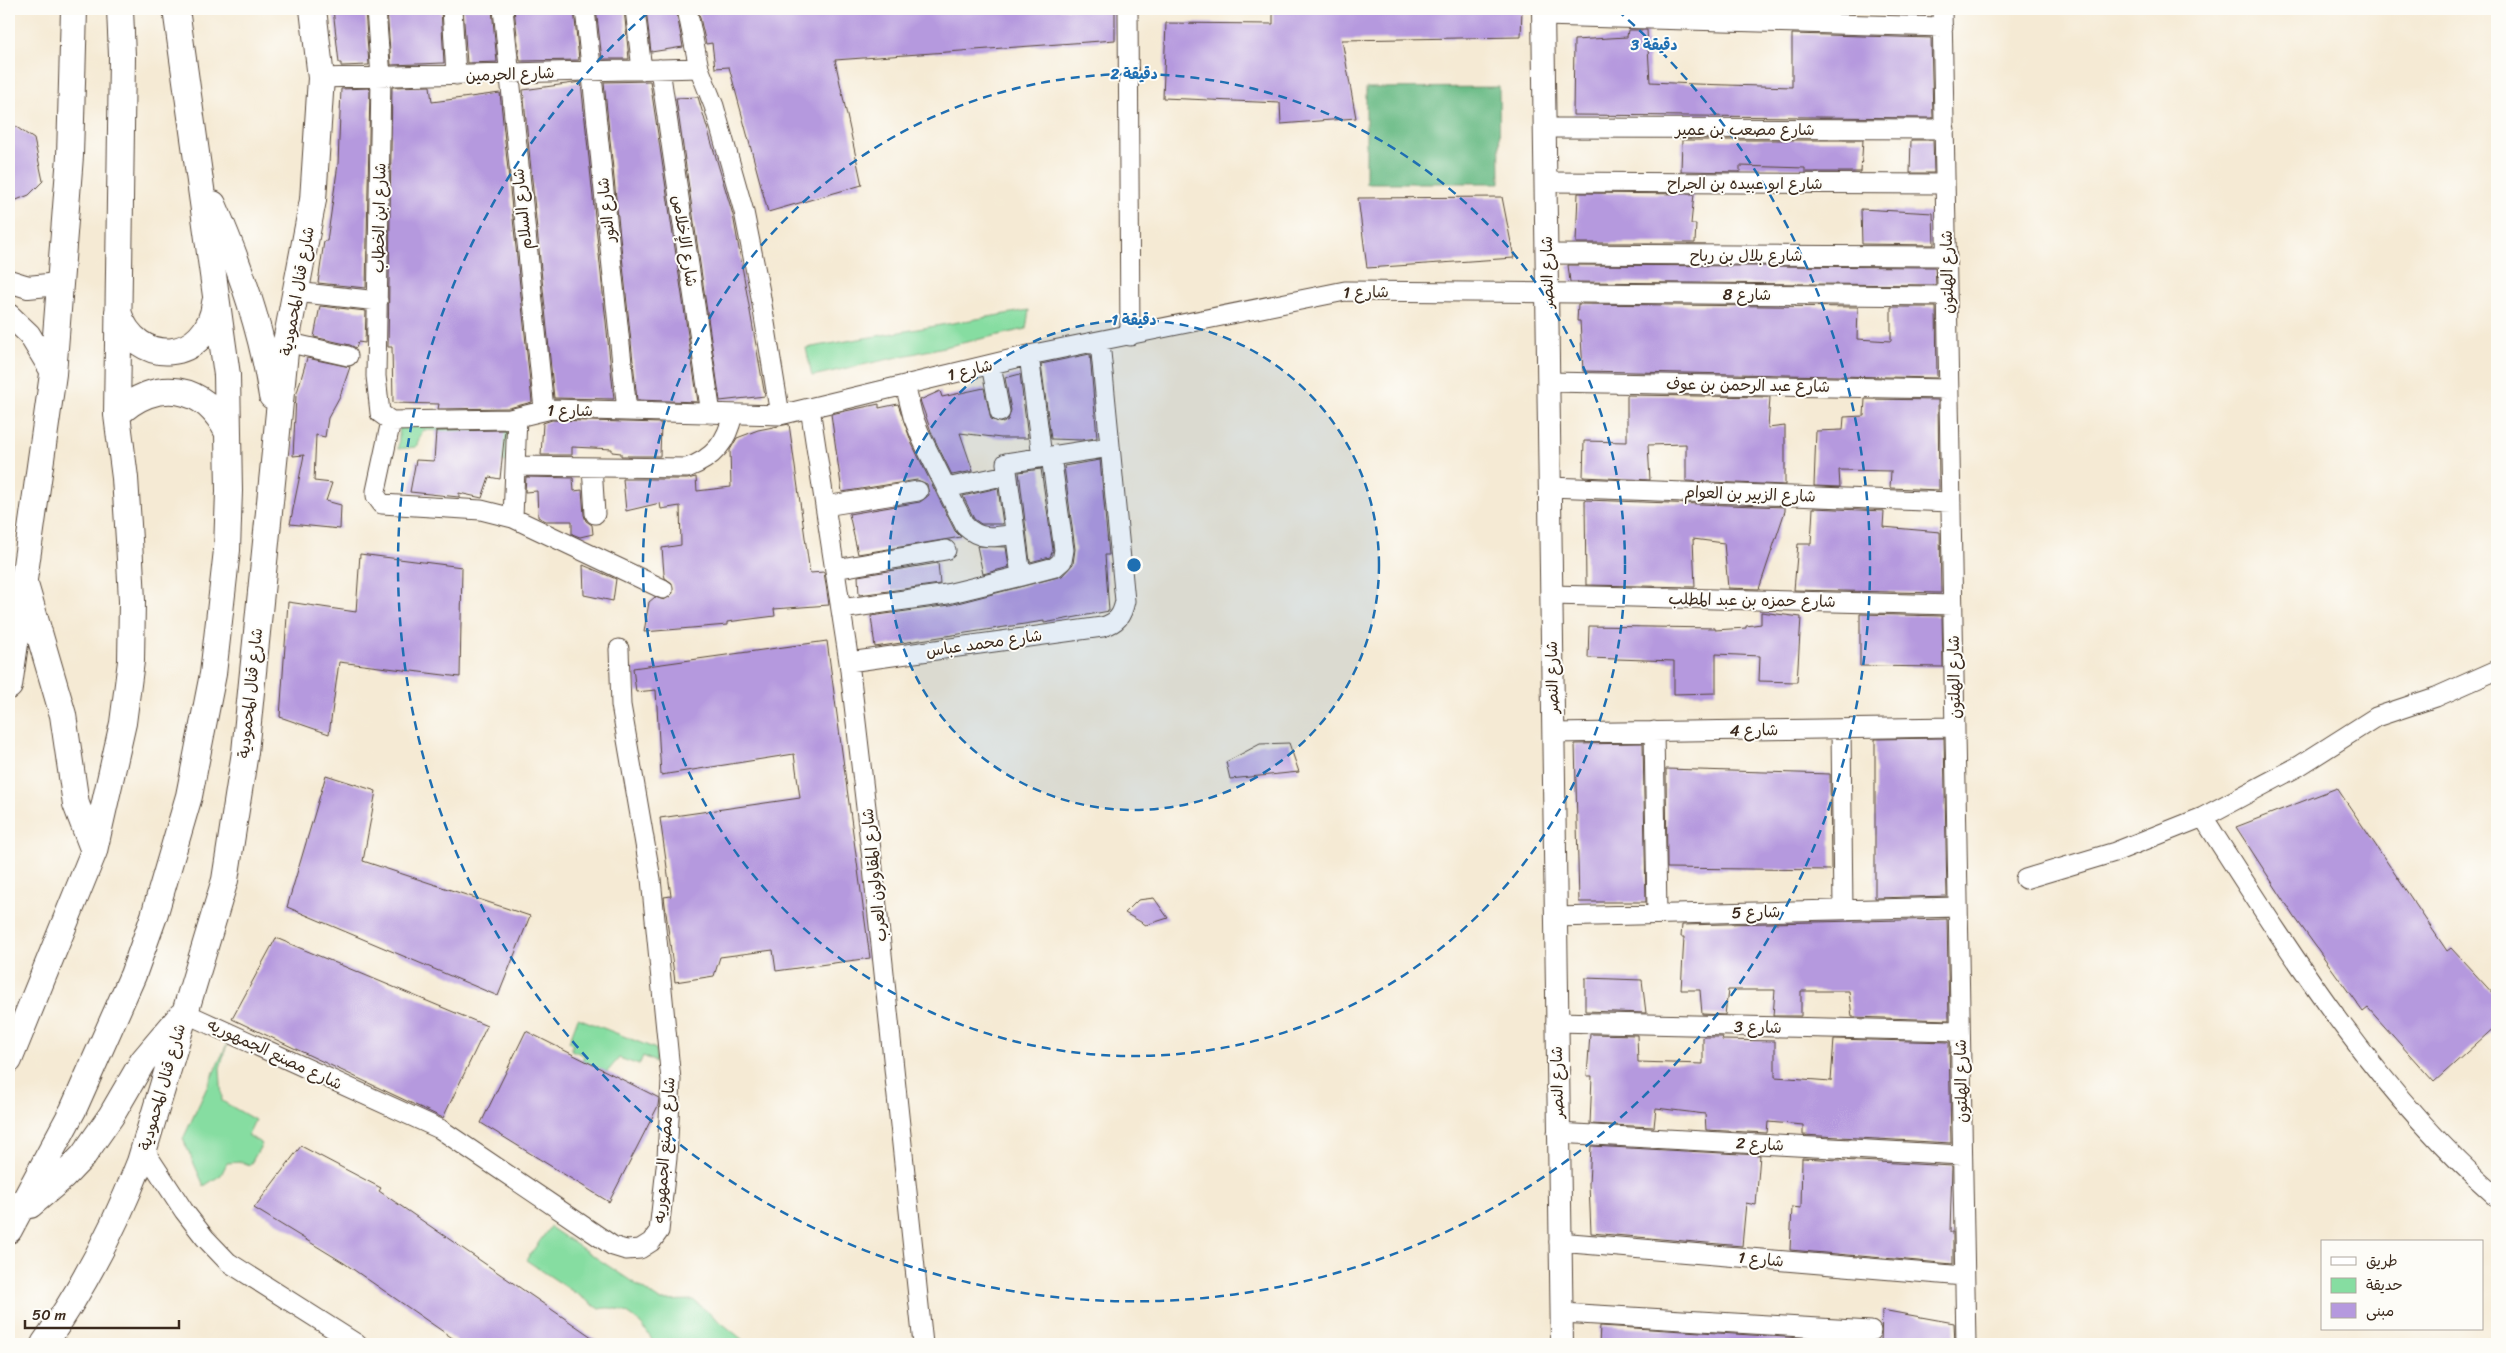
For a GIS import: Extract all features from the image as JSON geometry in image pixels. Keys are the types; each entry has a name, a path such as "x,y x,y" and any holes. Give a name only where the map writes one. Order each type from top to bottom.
{"main road":[{"path":"9,686 53,374 58,284 70,156 74,9"},
{"path":"9,1060 94,851 121,732 131,661 132,601 129,540 125,478 117,415 122,56 120,9"},
{"path":"14,1221 77,1102 133,974 157,907 189,796 212,682 221,612 229,491 227,375 215,303 210,244 176,9"},
{"name":"شارع قنال المحمودية","path":"44,1344 65,1314 101,1252 125,1200 144,1150 226,871 245,752 286,342 313,200 321,78 313,9"},
{"path":"198,170 230,243 246,288 260,334 278,428"},
{"path":"118,312 122,325 134,340 152,350 164,352 190,346 200,338 214,316 215,303"},
{"path":"117,415 141,396 155,391 171,390 186,392 212,408 222,420 228,433"},
{"path":"24,585 63,714 72,791 94,851"},
{"path":"14,1221 64,1177 83,1156 111,1116 142,1061 185,1013"}],"street":[{"name":"شارع ابن الخطاب","path":"376,9 381,77 377,396 380,413 391,421"},
{"path":"452,9 456,75"},
{"name":"شارع السلام","path":"503,9 508,74 544,409"},
{"name":"شارع النور","path":"584,9 628,411"},
{"name":"شارع الإخلاص","path":"635,9 651,69 711,414"},
{"path":"687,9 699,68 714,106 744,212 760,292 780,415"},
{"path":"1128,9 1130,336"},
{"path":"1543,13 1942,18"},
{"name":"شارع النصر","path":"1543,13 1554,917 1562,1344"},
{"name":"شارع الهلتون","path":"1942,18 1966,1344"},
{"name":"شارع الحرمين","path":"321,78 699,68"},
{"name":"شارع مصعب بن عمير","path":"1545,128 1944,129"},
{"name":"شارع ابو عبيده بن الجراح","path":"1546,182 1946,184"},
{"name":"شارع بلال بن رباح","path":"1546,254 1946,256"},
{"path":"9,281 28,287 58,284"},
{"name":"شارع 1","path":"391,421 516,417 544,409 780,415 1029,355 1345,291 1547,293"},
{"path":"295,292 378,301"},
{"name":"شارع 8","path":"1547,293 1947,296"},
{"path":"9,315 34,339 53,374"},
{"path":"286,342 348,356"},
{"path":"1021,576 1006,464 1008,462 1110,447 1100,342"},
{"path":"841,610 947,594 1055,567 1062,561 1064,550 1029,355"},
{"path":"991,365 1000,412"},
{"name":"شارع عبد الرحمن بن عوف","path":"1548,382 1949,389"},
{"path":"905,385 919,432 960,518 972,533 992,538 1015,534"},
{"name":"شارع المقاولون العرب","path":"810,408 849,662 872,859 923,1344"},
{"path":"515,466 672,470 687,468 701,463 714,454 730,429 733,414"},
{"path":"513,518 516,417"},
{"path":"391,421 376,491 376,496 382,504 481,510 513,518 663,589"},
{"name":"شارع محمد عباس","path":"849,662 1102,626 1118,619 1123,612 1125,601 1110,447"},
{"path":"592,467 595,514"},
{"path":"947,488 1007,475"},
{"name":"شارع الزبير بن العوام","path":"1549,487 1951,502"},
{"path":"825,506 918,491"},
{"path":"835,569 946,550"},
{"name":"شارع حمزه بن عبد المطلب","path":"1551,595 1953,605"},
{"name":"شارع مصنع الجمهوريه","path":"185,1013 440,1129 613,1246 633,1250 640,1249 651,1242 659,1231 667,1158 671,1080 651,879 620,705 619,649"},
{"path":"2025,879 2115,852 2203,817 2299,766 2376,717 2436,697 2497,670"},
{"name":"شارع 4","path":"1552,733 1955,727"},
{"path":"1841,729 1844,910"},
{"path":"1654,731 1657,914"},
{"path":"2203,817 2290,952 2333,1013 2429,1128 2497,1197"},
{"name":"شارع 5","path":"1554,917 1958,907"},
{"name":"شارع 3","path":"1556,1022 1960,1031"},
{"name":"شارع 2","path":"1558,1133 1962,1155"},
{"path":"144,1150 204,1238 228,1262 356,1344"},
{"name":"شارع 1","path":"1559,1242 1964,1276"},
{"path":"1562,1313 1871,1331"}],"green space":[{"path":"1499,87 1500,183 1366,183 1366,88"},
{"path":"1029,310 1026,329 812,376 806,348"},
{"path":"512,424 510,463 498,460 498,434 423,430 416,447 398,449 400,425"},
{"path":"578,1018 656,1049 656,1062 643,1056 639,1065 619,1058 607,1072 582,1062 584,1055 571,1050 573,1044 569,1042"},
{"path":"227,1044 220,1068 222,1101 255,1120 248,1135 262,1144 250,1165 242,1162 227,1163 221,1175 204,1186 183,1139"},
{"path":"550,1227 661,1301 693,1300 748,1344 654,1344 645,1329 632,1316 617,1309 599,1309 526,1260"}],"building":[{"path":"333,9 365,9 369,65 341,66 341,63 339,63"},
{"path":"441,9 444,63 391,65 387,10"},
{"path":"463,9 492,9 497,62 467,63"},
{"path":"514,9 574,9 579,60 520,61"},
{"path":"596,9 624,9 629,59 602,59"},
{"path":"646,9 676,9 683,47 651,52"},
{"path":"698,9 1115,9 1115,40 835,60 862,185 768,212 729,67 715,68 712,43 706,44"},
{"path":"1273,9 1522,9 1521,37 1342,40 1356,118 1281,124 1280,103 1163,98 1166,23 1273,24"},
{"path":"1628,30 1647,30 1650,82 1792,87 1792,34 1931,38 1933,118 1573,115 1574,40 1627,37"},
{"path":"650,81 698,402 637,400 604,82"},
{"path":"581,82 614,399 554,398 523,90"},
{"path":"430,86 432,102 500,93 532,402 509,408 438,409 439,404 393,403 392,347 388,347 392,87"},
{"path":"370,88 366,288 318,283 324,241 327,241 338,164 341,89"},
{"path":"698,97 733,215 765,396 720,401 676,98"},
{"path":"9,122 34,139 43,181 29,195 9,203"},
{"path":"1682,140 1863,140 1861,172 1805,172 1805,168 1740,166 1740,172 1681,171"},
{"path":"1911,140 1933,140 1934,173 1910,173"},
{"path":"1578,193 1694,194 1691,224 1696,224 1695,243 1576,243"},
{"path":"1502,197 1514,258 1367,268 1358,198"},
{"path":"1861,209 1933,213 1934,245 1862,244"},
{"path":"1568,265 1935,267 1936,285 1570,282"},
{"path":"1578,304 1858,307 1857,339 1891,341 1891,307 1936,307 1937,378 1583,371 1580,321 1577,321"},
{"path":"320,306 366,311 365,343 358,342 356,348 314,337"},
{"path":"1090,354 1097,438 1082,440 1051,439 1041,364"},
{"path":"307,358 350,367 340,396 328,418 325,437 316,435 314,481 332,483 326,501 341,505 340,529 290,524 304,455 293,456 296,396"},
{"path":"1020,374 1028,438 1001,438 960,433 973,471 952,475 932,434 920,400 940,391 942,397 984,388 991,419 1003,423 1008,420 1011,410 1005,378"},
{"path":"1627,395 1770,397 1768,428 1785,426 1785,485 1686,481 1686,444 1648,445 1650,480 1583,477 1584,441 1627,442"},
{"path":"1865,399 1938,400 1939,490 1890,488 1891,471 1839,470 1840,487 1814,486 1816,431 1843,430 1844,417 1864,416"},
{"path":"879,404 879,408 898,404 912,444 955,531 961,537 858,554 849,514 920,502 929,495 927,484 917,480 842,492 831,414"},
{"path":"552,420 661,423 660,456 621,456 621,453 612,452 612,449 572,447 572,455 541,455 543,423"},
{"path":"789,424 810,573 824,572 829,605 774,609 775,616 727,622 727,625 644,632 649,602 655,597 664,600 673,593 672,583 665,578 664,574 662,548 681,545 680,506 661,509 660,503 626,511 623,479 687,479 696,477 697,491 731,487 730,450 737,438 758,430"},
{"path":"505,430 500,479 489,477 482,498 459,493 459,497 410,492 416,460 434,461 436,431"},
{"path":"1100,460 1109,555 1105,555 1109,611 1044,623 1044,621 875,647 871,616 950,605 1062,576 1073,564 1075,549 1064,466"},
{"path":"1041,469 1053,550 1050,557 1030,562 1019,472"},
{"path":"526,477 573,478 574,491 582,490 584,515 586,521 592,525 593,534 580,537 572,534 572,521 546,521 538,517 537,491 525,492"},
{"path":"998,488 1003,524 981,524 974,519 963,496"},
{"path":"1585,500 1785,507 1785,511 1759,589 1728,588 1724,543 1693,539 1695,587 1586,585"},
{"path":"1813,508 1884,511 1883,527 1940,532 1941,593 1794,590 1798,544 1811,544"},
{"path":"977,546 1006,547 1009,567 983,574"},
{"path":"360,554 462,567 460,677 339,662 329,734 280,717 288,602 356,612"},
{"path":"938,563 940,584 859,595 858,576"},
{"path":"583,565 616,579 613,601 584,595"},
{"path":"1761,612 1801,617 1797,682 1759,681 1760,656 1716,654 1716,693 1674,694 1674,661 1588,658 1589,626 1715,628 1715,630 1746,628 1746,626 1761,624"},
{"path":"1860,614 1942,616 1943,667 1860,666"},
{"path":"827,641 870,958 776,971 773,950 720,957 714,976 675,982 664,897 671,896 660,818 800,798 794,754 661,775 656,690 636,692 633,668"},
{"path":"1944,738 1947,896 1875,898 1875,739"},
{"path":"1289,743 1299,772 1230,779 1226,762 1260,744"},
{"path":"1643,743 1646,902 1579,902 1575,744"},
{"path":"1666,769 1830,774 1831,870 1667,868"},
{"path":"326,775 376,791 363,861 530,916 498,996 287,907"},
{"path":"2337,788 2447,951 2451,948 2497,998 2497,1025 2434,1082 2368,1008 2363,1012 2296,919 2236,827"},
{"path":"1154,898 1168,918 1146,925 1125,913 1138,900"},
{"path":"1947,919 1949,1020 1852,1017 1849,991 1801,991 1801,1016 1773,1016 1775,990 1728,990 1725,1015 1702,1014 1700,990 1681,990 1684,937 1681,937 1682,925"},
{"path":"276,938 487,1026 443,1118 232,1019"},
{"path":"1585,978 1642,980 1646,1013 1585,1011"},
{"path":"526,1031 659,1098 658,1106 609,1202 481,1123"},
{"path":"1590,1034 1637,1035 1638,1062 1703,1064 1703,1037 1723,1037 1722,1040 1775,1041 1775,1077 1831,1081 1834,1039 1949,1042 1951,1143 1803,1135 1803,1125 1768,1122 1767,1133 1706,1130 1705,1114 1656,1108 1654,1127 1590,1124 1592,1076 1587,1076"},
{"path":"301,1146 381,1188 379,1191 602,1344 461,1344 344,1263 254,1208"},
{"path":"1591,1146 1760,1155 1756,1205 1746,1203 1742,1246 1591,1233 1589,1184"},
{"path":"1802,1158 1952,1166 1950,1232 1953,1232 1953,1264 1790,1250 1792,1207 1801,1208"},
{"path":"1882,1310 1954,1323 1955,1344 1881,1344"},
{"path":"1600,1326 1819,1339 1819,1344 1599,1344"}]}
